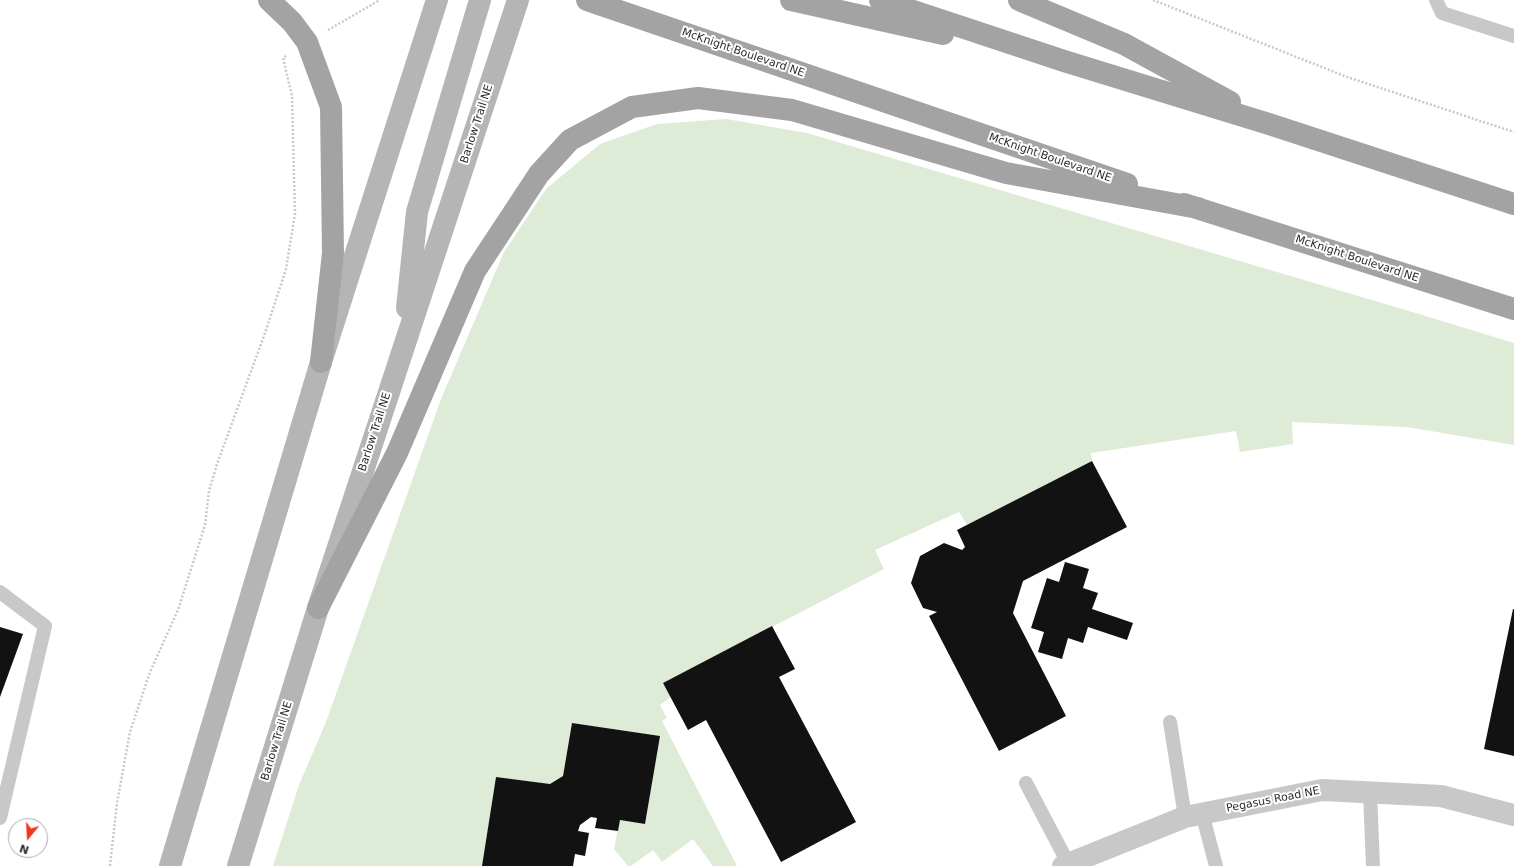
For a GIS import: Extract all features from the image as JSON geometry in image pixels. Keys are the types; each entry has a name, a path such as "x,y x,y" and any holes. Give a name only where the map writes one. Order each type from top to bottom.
{"main road":[{"path":"269,0 292,22 307,42 331,107 333,253 321,362"},
{"name":"McKnight Boulevard NE","path":"587,0 1198,208 1514,310"},
{"path":"791,0 1064,61"},
{"path":"880,0 1064,61 1269,124 1514,204"},
{"path":"1019,0 1124,44 1269,124"},
{"path":"318,608 397,453 475,271 539,174 570,140 632,107 698,98 792,110 1006,173 1198,208"}],"street":[{"path":"170,866 321,362 437,0"},
{"path":"402,351 417,212 480,0"},
{"name":"Barlow Trail NE","path":"238,866 318,608 518,0"},
{"name":"Pegasus Road NE","path":"1066,865 1194,815 1322,790 1441,796 1514,815"}],"lane":[{"path":"1436,0 1442,13 1514,36"},
{"path":"0,592 45,626 0,818"},
{"path":"1170,722 1194,815 1216,866"},
{"path":"1026,783 1066,865"},
{"path":"1370,792 1373,866"}],"path":[{"path":"324,32 380,0"},
{"path":"1153,0 1347,77 1514,132"},
{"path":"110,866 117,803 130,732 150,672 178,610 205,525 209,491 217,464 264,336 286,269 295,214 292,96 283,58 288,55"}],"green space":[{"path":"726,119 807,133 1514,343 1514,445 1407,427 1292,422 1293,444 1240,452 1236,431 1091,453 1092,461 967,525 959,512 875,550 884,569 664,683 671,697 660,705 667,718 662,721 737,866 713,866 693,839 662,862 653,850 631,866 628,866 614,849 620,820 645,824 659,736 572,723 563,776 550,784 496,777 482,866 273,866 299,785 326,722 441,399 504,252 546,189 600,144 657,124"}],"building":[{"path":"1092,461 1127,527 1023,581 1013,613 1066,716 999,751 929,616 937,612 923,608 911,583 920,556 944,543 962,550 965,547 957,530"},
{"path":"1065,562 1089,569 1083,588 1098,593 1092,609 1133,623 1127,640 1088,627 1083,643 1068,638 1062,659 1038,652 1044,632 1031,628 1047,578 1059,582"},
{"path":"1514,609 1514,756 1484,749"},
{"path":"772,626 795,669 779,677 856,822 781,862 706,720 688,730 663,683"},
{"path":"0,627 23,634 0,697"},
{"path":"572,723 660,736 645,824 620,820 618,831 595,828 597,818 591,817 580,825 578,831 589,833 585,856 575,854 573,866 482,866 496,777 550,784 563,776"}]}
